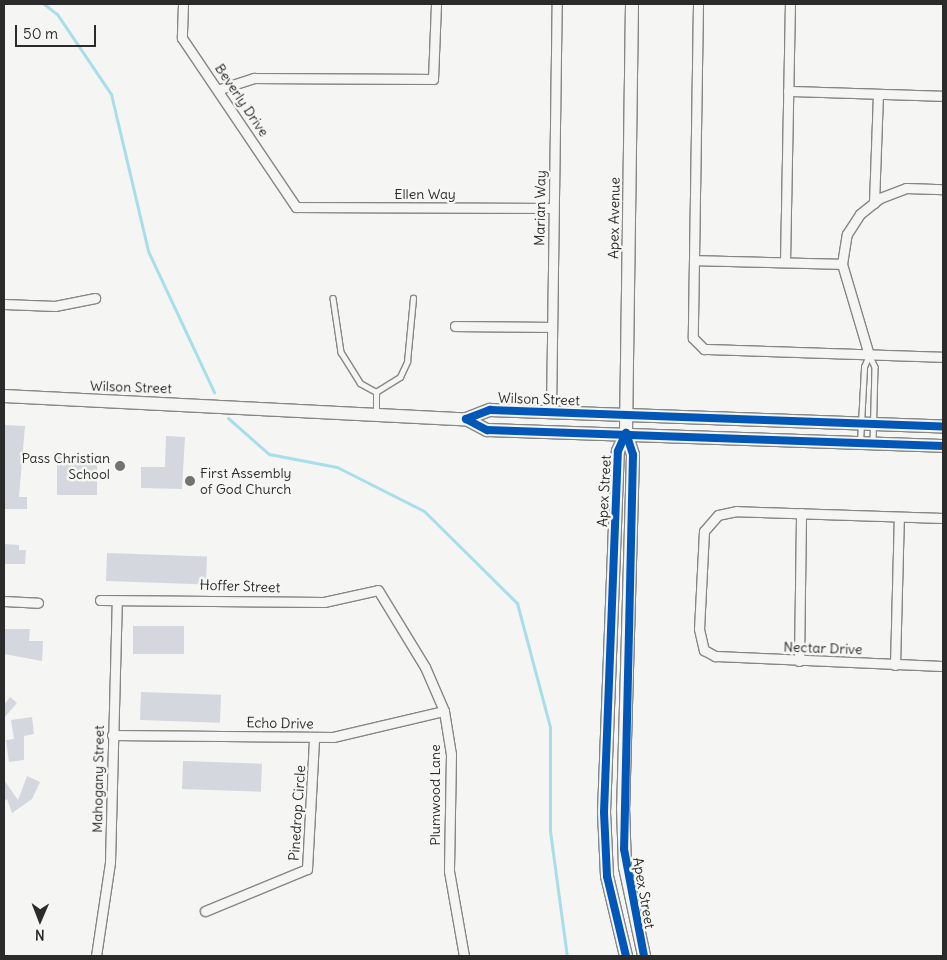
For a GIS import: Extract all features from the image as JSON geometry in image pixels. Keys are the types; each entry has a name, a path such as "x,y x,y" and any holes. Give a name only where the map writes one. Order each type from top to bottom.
{"main road":[{"name":"Apex Avenue","path":"626,433 632,4"},
{"name":"Wilson Street","path":"4,396 466,419 490,410 943,427"},
{"name":"Wilson Street","path":"466,419 487,430 626,433 943,446"},
{"name":"Apex Street","path":"626,433 618,452 604,812 607,876 626,956"},
{"name":"Apex Street","path":"626,433 633,455 624,849 644,956"}],"street":[{"name":"Beverly Drive","path":"183,4 182,38 220,89 296,207"},
{"path":"220,89 254,78 433,79 436,4"},
{"name":"Marian Way","path":"551,412 557,4"},
{"path":"698,4 693,338 704,349 943,357"},
{"path":"785,262 790,4"},
{"path":"788,91 943,96"},
{"path":"874,203 878,94"},
{"path":"869,354 842,264 847,234 874,203 906,188 943,189"},
{"name":"Ellen Way","path":"296,207 554,208"},
{"path":"694,260 842,264"},
{"path":"4,304 55,306 95,298"},
{"path":"455,326 552,327"},
{"name":"Nectar Drive","path":"801,513 737,511 712,518 704,531 699,629 704,650 738,659 943,666"},
{"path":"798,661 801,513 943,518"},
{"path":"895,665 899,517"},
{"name":"Hoffer Street","path":"100,600 193,598 324,602 378,590"},
{"name":"Plumwood Lane","path":"378,590 425,667 444,711 451,754 449,871 464,956"},
{"name":"Mahogany Street","path":"96,956 110,862 117,601"},
{"path":"4,602 38,603"},
{"name":"Echo Drive","path":"112,735 314,738 352,735 444,711"},
{"name":"Pinedrop Circle","path":"205,911 307,870 314,738"}],"lane":[{"path":"333,298 341,352 360,383 376,392"},
{"path":"376,392 400,377 407,362 413,298"},
{"path":"860,442 867,423 874,367 869,354"},
{"path":"869,354 864,367 867,423 873,443"},
{"path":"376,392 376,414"}],"building":[{"path":"4,425 25,426 19,497 27,497 27,509 4,509"},
{"path":"166,436 185,437 182,489 141,488 141,467 165,467"},
{"path":"57,454 97,454 97,495 57,495"},
{"path":"4,544 19,545 19,550 26,550 25,564 4,564"},
{"path":"107,553 207,556 206,584 106,581"},
{"path":"133,626 184,626 184,654 133,654"},
{"path":"4,629 30,629 29,641 43,641 42,661 4,654"},
{"path":"141,692 221,695 220,723 140,720"},
{"path":"10,697 17,703 4,718 4,705"},
{"path":"32,717 34,734 24,736 24,760 9,762 6,740 14,739 11,720"},
{"path":"183,761 262,764 261,792 182,789"},
{"path":"27,776 40,782 32,799 12,813 7,799 4,801 4,780 18,800"}],"waterway":[{"path":"44,4 57,14 111,94 148,251 214,392"},
{"path":"228,418 269,454 337,467 424,511 517,603 550,727 550,831 567,956"}],"cycle path":[{"path":"466,419 490,410 943,427"},
{"path":"466,419 487,430 943,446"},
{"path":"626,433 633,455 624,849 644,956"},
{"path":"626,433 618,451 604,812 607,876 626,956"}],"place":[{"name":"Pass Christian School","path":"120,466"},
{"name":"First Assembly of God Church","path":"190,481"}]}
